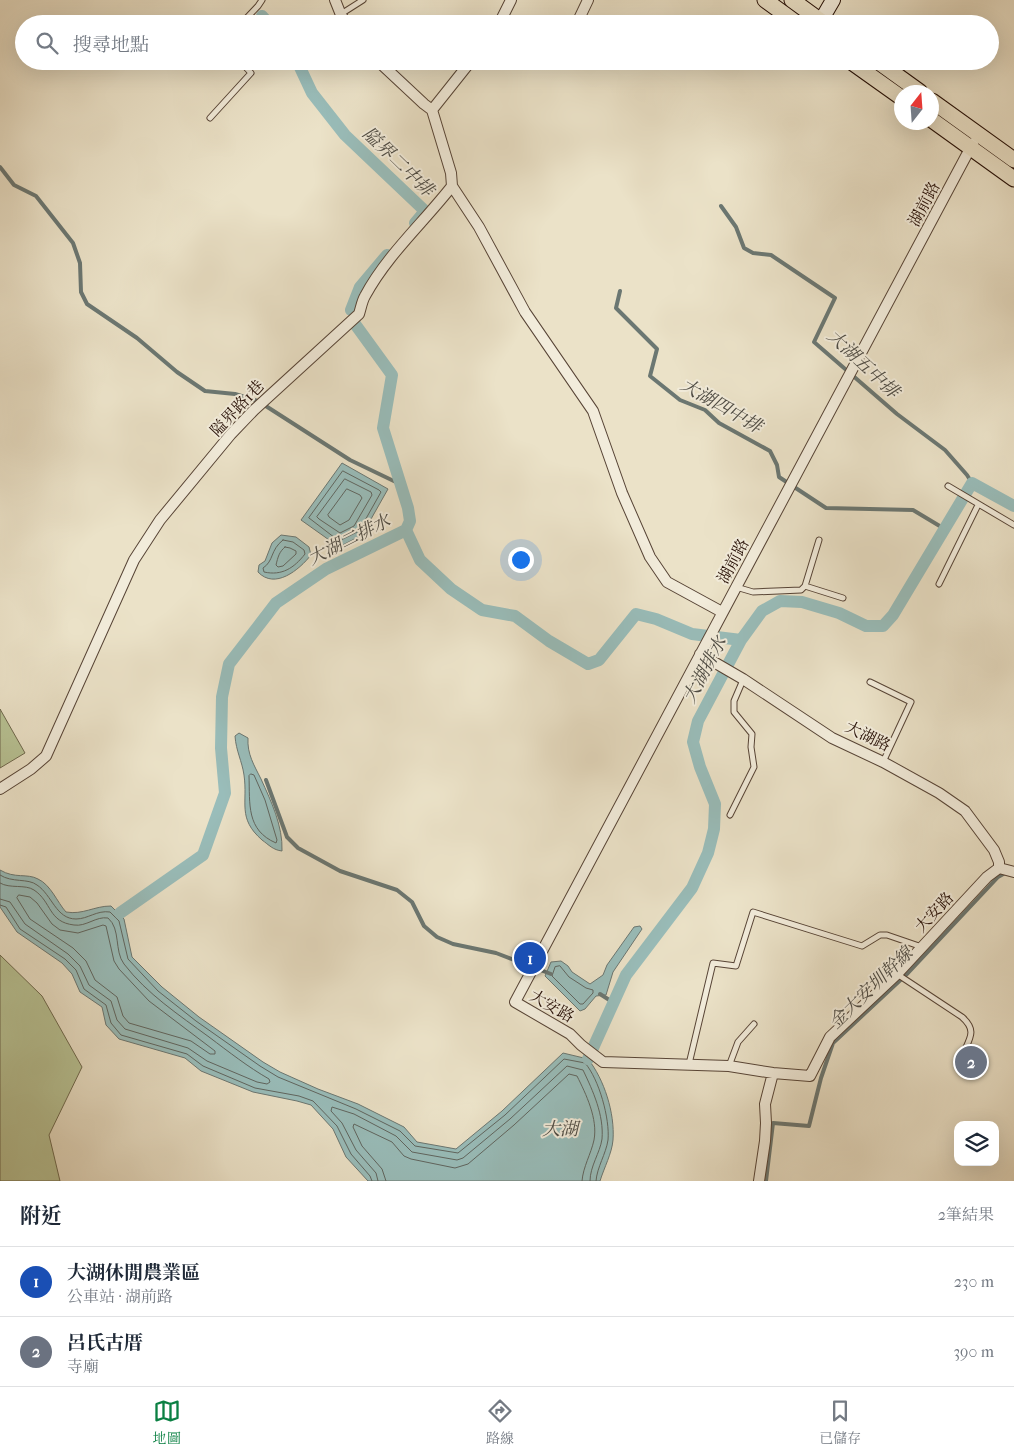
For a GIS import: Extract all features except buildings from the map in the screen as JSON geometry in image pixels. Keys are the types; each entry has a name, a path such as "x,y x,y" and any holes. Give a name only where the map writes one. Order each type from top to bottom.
{"main road":[{"path":"765,0 786,15"},
{"path":"792,0 812,15"},
{"path":"863,70 894,92"},
{"path":"889,70 910,85"},
{"path":"939,106 1014,160"},
{"path":"939,125 1014,179"}],"street":[{"path":"335,0 342,15"},
{"path":"504,15 511,0"},
{"path":"581,15 588,0"},
{"path":"826,15 833,0"},
{"path":"388,70 432,110 451,173 452,186 479,227 525,312 593,411 622,493 650,556 667,582 722,612"},
{"path":"432,110 464,70"},
{"name":"湖前路","path":"515,1002 978,134"},
{"name":"隘界路1巷","path":"0,788 31,769 46,756 134,560 160,520 231,434 254,410 359,314 364,297 392,256 452,186"},
{"name":"大湖路","path":"700,654 744,679 832,738 883,762 939,793 965,811 994,850 999,862 999,868"},
{"path":"999,868 1014,872"},
{"name":"大安路","path":"515,1002 570,1034 604,1062 729,1066 773,1073 810,1076 830,1037 897,974 987,877 999,868"},
{"path":"759,1181 765,1141 765,1104 773,1073"}],"lane":[{"path":"250,15 262,0"},
{"path":"348,15 363,0"},
{"path":"210,118 251,73 248,70"},
{"path":"948,486 1014,525"},
{"path":"939,584 978,505"},
{"path":"736,587 753,592 801,590 805,586 819,540"},
{"path":"805,586 843,598"},
{"path":"730,816 754,767 751,747 752,734 734,712 734,701 744,679"},
{"path":"870,682 911,702 883,762"},
{"path":"688,1064 714,963 736,966 753,912 862,946 880,935 922,947"},
{"path":"897,974 970,1024 972,1033 962,1056"},
{"path":"729,1066 738,1042 754,1024"}],"green space":[{"path":"0,709 25,753 0,768"},
{"path":"0,955 42,996 82,1067 49,1135 60,1181 0,1181"}],"water":[{"path":"342,463 388,489 362,535 339,547 301,520"},
{"path":"281,535 296,537 309,547 311,555 300,567 286,576 272,579 265,577 258,572 259,565 265,561 272,543"},
{"path":"239,733 248,738 251,759 276,814 281,832 282,851 262,840 254,832 246,817 244,775 235,736"},
{"name":"大湖","path":"0,870 5,873 34,877 43,882 66,912 72,913 111,906 124,919 132,957 162,987 199,1017 280,1072 358,1104 404,1127 417,1142 456,1149 502,1111 563,1053 588,1059 603,1086 612,1119 613,1140 610,1155 600,1181 368,1181 346,1157 333,1129 311,1105 253,1092 201,1071 185,1058 119,1039 106,1025 102,1007 80,992 72,974 62,963 17,932 0,907"},
{"path":"640,926 642,929 613,972 606,995 596,996 585,1009 580,1011 545,976 551,962 561,961 572,972 590,984 603,975 607,965 634,927"}],"waterway":[{"name":"隘界二中排","path":"301,70 312,93 345,135 425,211 415,223"},
{"path":"0,167 14,185 36,196 73,243 80,263 81,292 87,304 137,338 177,372 205,391 235,394 258,401 350,460 400,484"},
{"name":"大湖五中排","path":"721,206 736,227 744,248 753,253 771,255 835,298 814,342 897,414 945,450 972,483"},
{"name":"隘界二中排","path":"351,310 360,287 387,255"},
{"name":"大湖四中排","path":"620,291 616,308 657,349 650,376 680,400 705,410 719,423 770,451 777,465 779,477 826,508 913,510 943,528"},
{"name":"隘界二中排","path":"355,324 392,375 383,428 408,508 410,521 406,530"},
{"name":"大湖排水","path":"588,1059 626,975 692,888 708,853 714,829 715,804 700,767 693,742 698,721 741,640 762,611 780,601 802,602 839,613 866,626 883,626 893,615 972,483 1014,506"},
{"name":"大湖二排水","path":"406,530 420,560 451,589 482,610 515,616 549,641 588,664 599,660 636,614 656,619 692,634 741,640"},
{"name":"大湖二排水","path":"120,913 203,855 225,793 221,748 222,697 229,664 276,603 326,569 406,530"},
{"path":"266,780 287,837 298,848 340,871 397,890 412,902 424,926 437,937 453,944 496,953 551,974"},
{"name":"金大安圳幹線","path":"766,1181 773,1123 809,1126 821,1078 833,1043 908,973 998,877 1005,873"},
{"path":"600,994 614,1003"}],"place":[{"name":"大湖休閒農業區","path":"530,958"},
{"name":"呂氏古厝","path":"971,1062"}]}
